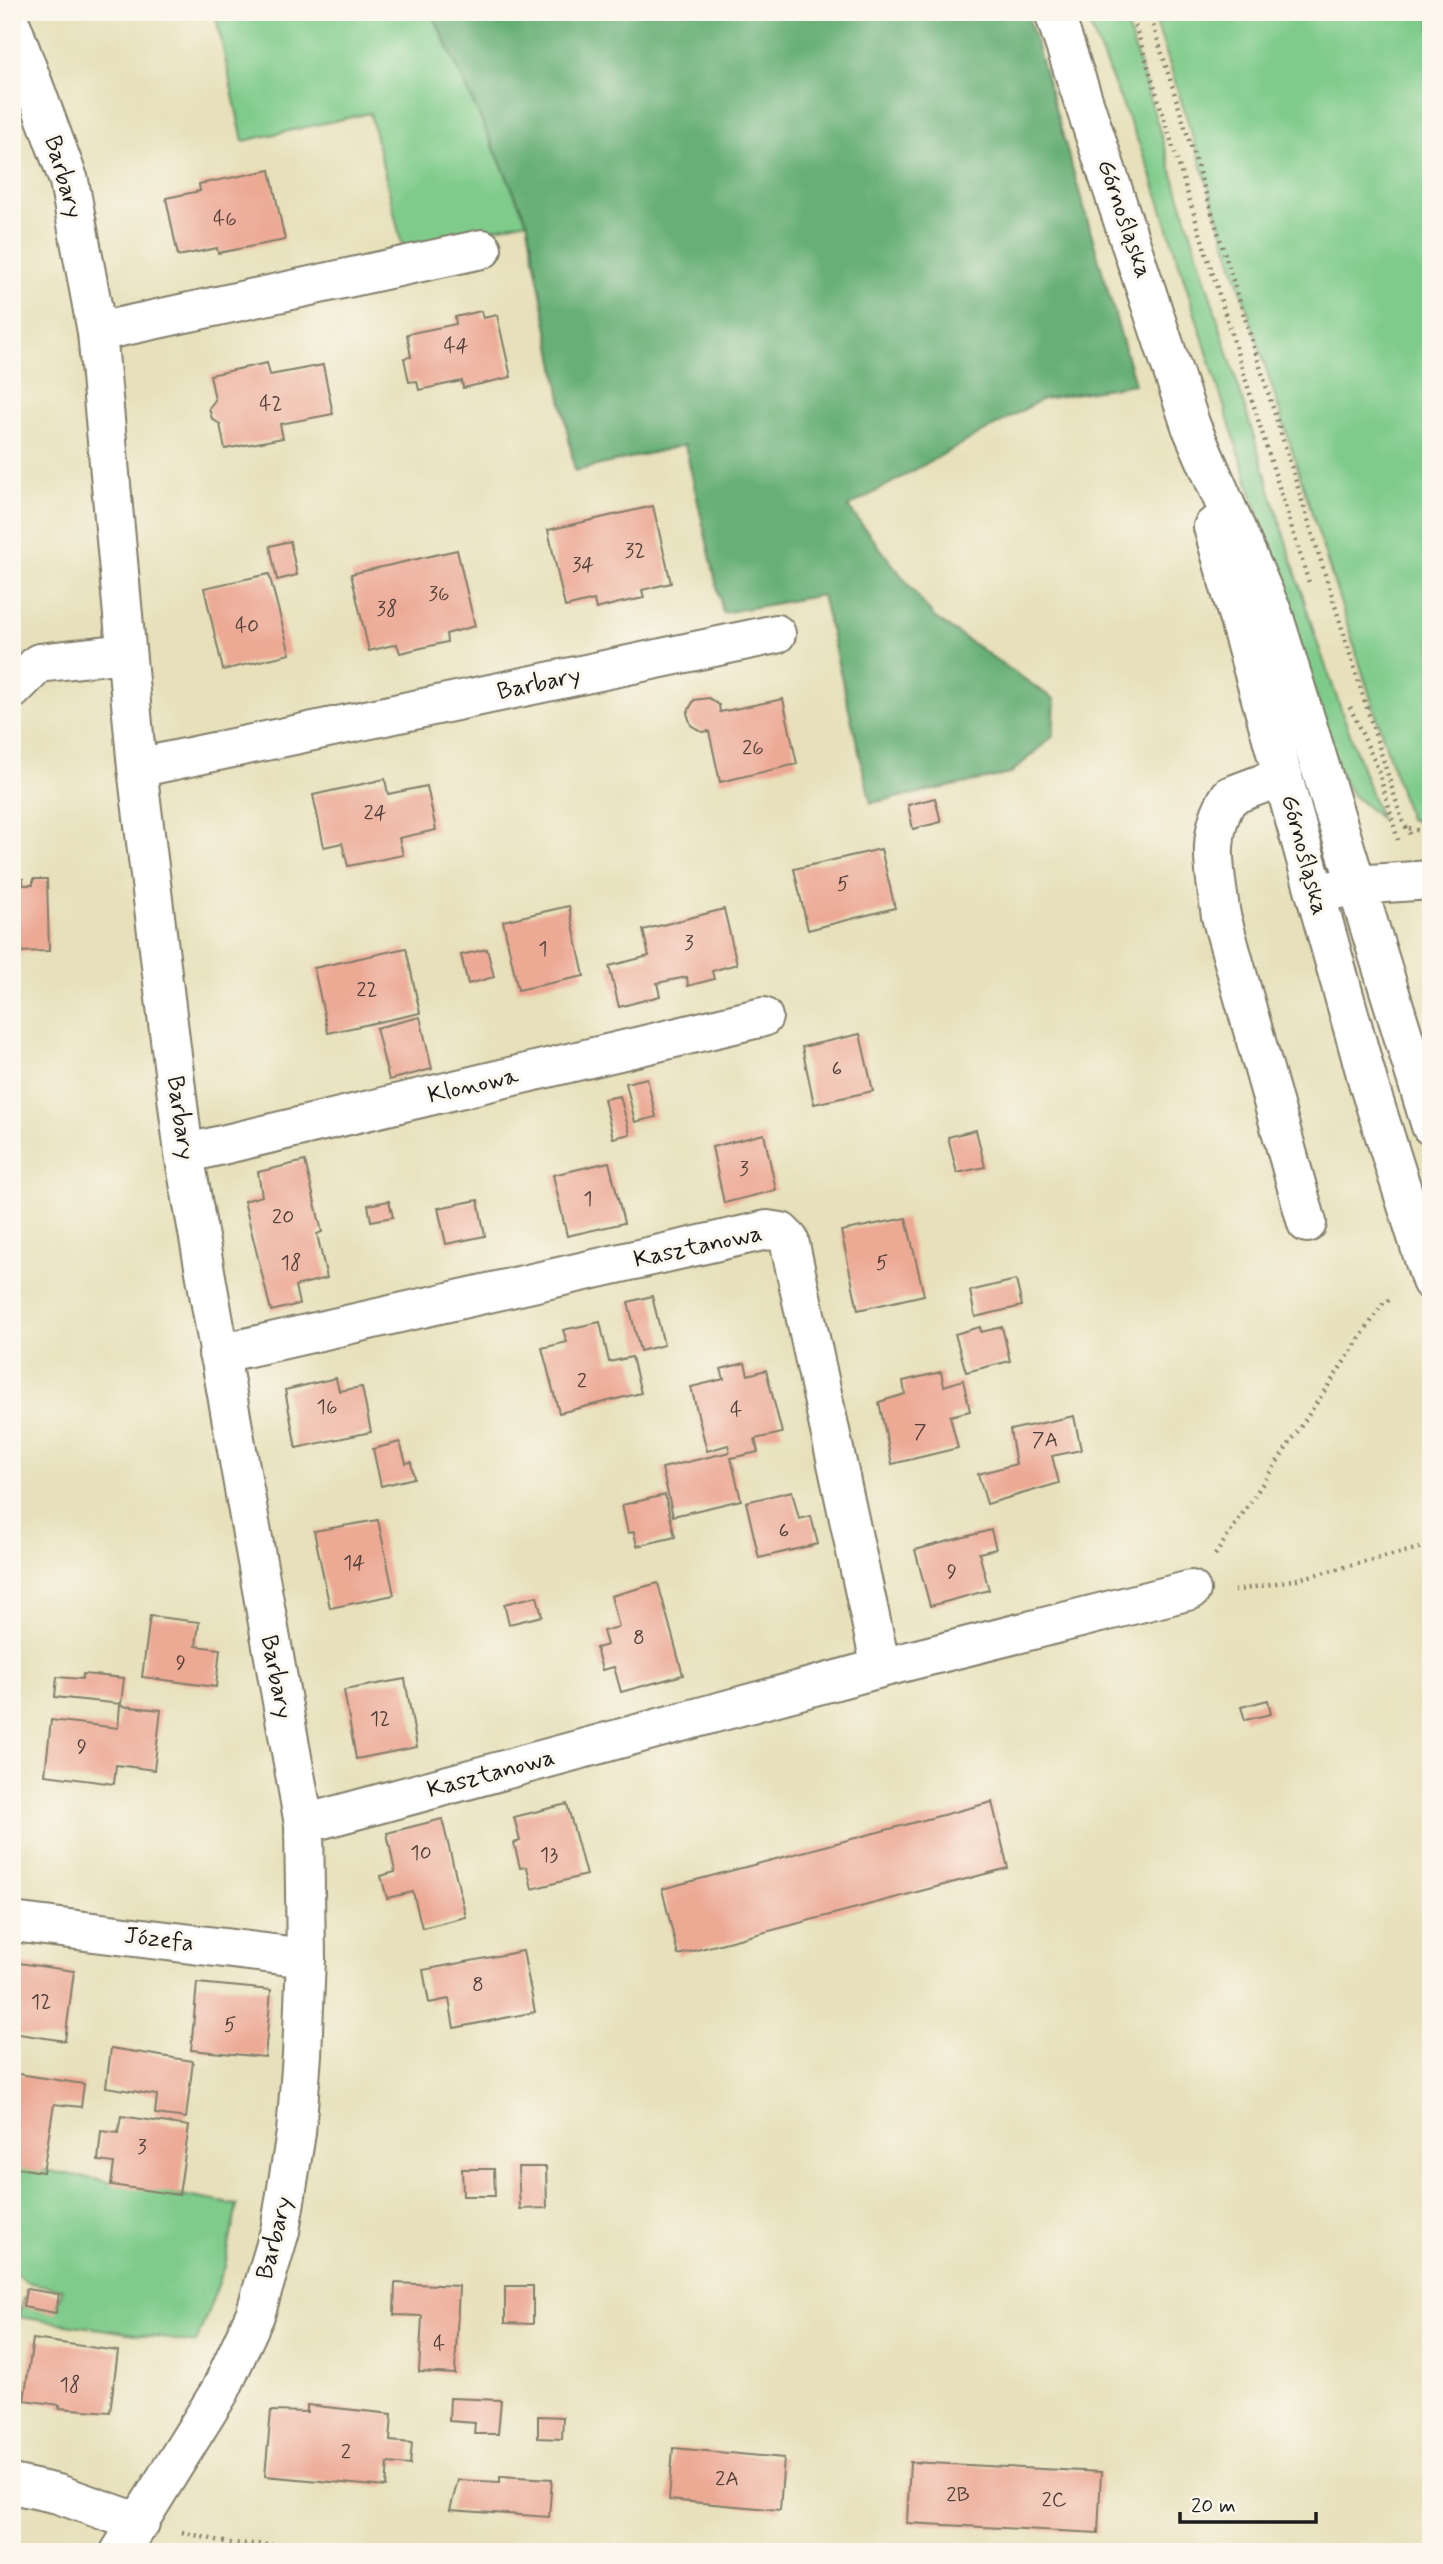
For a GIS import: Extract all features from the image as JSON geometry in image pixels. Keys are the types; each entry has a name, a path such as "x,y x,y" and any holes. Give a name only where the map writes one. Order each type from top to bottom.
{"street":[{"name":"Górnośląska","path":"1054,12 1191,426 1273,614 1354,885 1431,1126"},
{"name":"Barbary","path":"14,32 69,181 97,332 137,768 184,1154 304,1824 306,1958 296,2133 280,2231 255,2315 220,2391 130,2537"},
{"path":"97,332 482,249"},
{"name":"Górnośląska","path":"1191,426 1206,501 1315,895 1370,1089 1431,1281"},
{"name":"Barbary","path":"137,768 776,634"},
{"path":"12,690 39,663 125,653"},
{"path":"1283,776 1230,796 1214,828 1215,872 1222,916 1307,1223"},
{"path":"1315,895 1354,885 1422,880"},
{"name":"Klonowa","path":"184,1154 763,1017"},
{"name":"Kasztanowa","path":"218,1354 767,1230 781,1232 789,1240 881,1668"},
{"name":"Kasztanowa","path":"304,1824 881,1668 1191,1590"},
{"name":"Józefa","path":"12,1922 306,1958"},
{"path":"12,2484 58,2494 130,2537"}],"path":[{"path":"1131,12 1311,587"},
{"path":"1149,12 1402,820 1409,828 1422,880"},
{"path":"1348,703 1378,769 1422,880"},
{"path":"1409,828 1431,834"},
{"path":"1191,1590 1384,1302"},
{"path":"1191,1590 1241,1591 1431,1545"},
{"path":"130,2537 435,2552"}],"green space":[{"path":"215,12 432,12 527,221 403,249 370,113 243,141"},
{"path":"432,12 1027,12 1135,384 1043,399 848,507 934,617 1055,700 1053,736 1010,774 871,803 822,595 723,613 685,445 575,471 527,221"},
{"path":"1084,12 1123,12 1317,642 1380,818 1352,794 1341,777 1149,168"},
{"path":"1153,12 1431,12 1431,826 1409,819"},
{"path":"12,2164 237,2205 225,2266 196,2343 18,2317 23,2299 58,2305 62,2289 26,2282 12,2271"}],"building":[{"path":"270,170 285,240 218,253 217,248 178,256 166,198 200,191 199,184"},
{"path":"481,311 483,318 497,315 511,377 463,388 462,381 419,390 417,381 409,382 404,358 411,357 407,334 456,324 455,317"},
{"path":"267,363 270,375 323,365 333,414 280,424 283,438 225,449 220,424 212,419 209,408 215,400 210,375"},
{"path":"653,506 671,583 642,590 644,598 596,609 594,600 565,607 548,530"},
{"path":"290,541 297,575 277,580 270,546"},
{"path":"457,550 475,626 446,634 447,642 400,653 397,644 369,651 351,574"},
{"path":"269,574 290,654 223,670 204,588"},
{"path":"709,698 719,705 720,712 783,699 797,764 720,782 709,731 702,732 691,725 687,713 694,700"},
{"path":"385,779 388,794 427,786 436,830 399,838 403,855 348,866 342,843 324,847 313,795"},
{"path":"935,798 941,822 913,829 908,805"},
{"path":"881,849 895,908 808,930 794,869"},
{"path":"12,879 23,879 23,885 33,885 33,879 47,879 49,951 12,952"},
{"path":"569,906 584,976 518,990 503,921"},
{"path":"724,909 737,964 712,971 714,979 688,986 687,977 657,983 660,996 619,1007 609,966 649,956 643,930"},
{"path":"406,948 420,1013 328,1033 314,968"},
{"path":"487,949 494,977 468,984 461,955"},
{"path":"420,1017 432,1069 389,1080 376,1028"},
{"path":"860,1034 873,1091 814,1104 802,1047"},
{"path":"647,1078 656,1117 635,1122 626,1083"},
{"path":"620,1096 630,1134 613,1138 604,1099"},
{"path":"976,1130 985,1167 957,1173 948,1137"},
{"path":"764,1134 776,1190 724,1203 712,1147"},
{"path":"305,1161 322,1232 317,1234 327,1278 295,1286 299,1304 271,1311 244,1201 262,1196 258,1172"},
{"path":"609,1162 624,1223 567,1236 553,1175"},
{"path":"478,1200 485,1236 446,1244 438,1208"},
{"path":"389,1201 393,1217 371,1221 368,1205"},
{"path":"906,1218 924,1295 858,1310 841,1231"},
{"path":"1016,1280 1022,1306 975,1317 970,1291"},
{"path":"652,1296 664,1345 640,1351 628,1302"},
{"path":"600,1322 609,1362 632,1357 641,1393 559,1413 542,1348 567,1342 563,1330"},
{"path":"980,1327 981,1332 1002,1327 1010,1361 966,1372 955,1334"},
{"path":"745,1363 748,1375 766,1370 782,1433 755,1439 758,1452 731,1458 741,1500 673,1516 662,1468 730,1452 728,1445 707,1451 691,1387 724,1379 721,1369"},
{"path":"941,1372 944,1386 963,1380 970,1411 950,1416 958,1448 892,1464 879,1402 905,1394 903,1381"},
{"path":"336,1378 339,1391 362,1387 371,1432 296,1448 285,1390"},
{"path":"1074,1416 1081,1450 1052,1456 1059,1483 987,1504 978,1474 1016,1464 1010,1430"},
{"path":"400,1442 406,1463 411,1462 414,1478 381,1486 373,1449"},
{"path":"792,1491 799,1519 811,1516 818,1544 759,1558 746,1502"},
{"path":"665,1495 675,1537 637,1546 634,1532 628,1533 622,1505"},
{"path":"378,1520 394,1595 330,1608 314,1531"},
{"path":"991,1530 996,1549 979,1553 989,1590 930,1606 915,1550"},
{"path":"658,1583 683,1675 621,1692 614,1667 602,1670 596,1648 607,1645 603,1631 619,1627 611,1596"},
{"path":"537,1596 542,1616 509,1624 504,1604"},
{"path":"150,1616 199,1622 196,1646 220,1649 216,1687 142,1677"},
{"path":"83,1674 124,1678 121,1704 55,1697 57,1677 82,1679"},
{"path":"405,1679 417,1747 356,1759 344,1690"},
{"path":"1268,1700 1271,1714 1245,1720 1241,1707"},
{"path":"120,1706 161,1710 154,1770 116,1765 114,1784 45,1775 51,1720 118,1728"},
{"path":"992,1802 1008,1868 678,1955 662,1889"},
{"path":"567,1804 586,1875 532,1889 527,1867 520,1868 514,1843 520,1841 514,1817"},
{"path":"442,1819 466,1917 422,1928 413,1892 387,1898 381,1876 395,1872 387,1833"},
{"path":"523,1951 535,2012 454,2028 449,1999 429,2003 423,1970"},
{"path":"12,1962 74,1971 65,2041 12,2033"},
{"path":"197,1983 271,1990 265,2057 191,2050"},
{"path":"111,2048 193,2061 186,2118 155,2114 157,2095 106,2087"},
{"path":"12,2073 84,2084 81,2107 54,2104 43,2172 12,2167"},
{"path":"121,2116 189,2126 179,2195 111,2185 114,2163 98,2161 101,2131 118,2133"},
{"path":"518,2167 546,2167 547,2208 520,2209"},
{"path":"462,2169 494,2169 495,2196 463,2196"},
{"path":"395,2283 459,2286 455,2374 419,2372 422,2316 394,2315"},
{"path":"505,2286 533,2286 533,2324 505,2323"},
{"path":"26,2289 59,2294 56,2313 23,2307"},
{"path":"33,2339 118,2351 110,2412 59,2408 60,2405 24,2400"},
{"path":"450,2398 501,2400 498,2434 474,2434 475,2423 449,2421"},
{"path":"307,2405 392,2414 390,2441 412,2443 410,2465 388,2463 386,2487 265,2476 271,2411 307,2412"},
{"path":"538,2416 563,2417 562,2439 538,2438"},
{"path":"673,2448 784,2458 780,2510 669,2500"},
{"path":"910,2462 1101,2472 1098,2533 907,2523"},
{"path":"500,2476 552,2479 549,2517 450,2510 458,2480 500,2482"}]}
